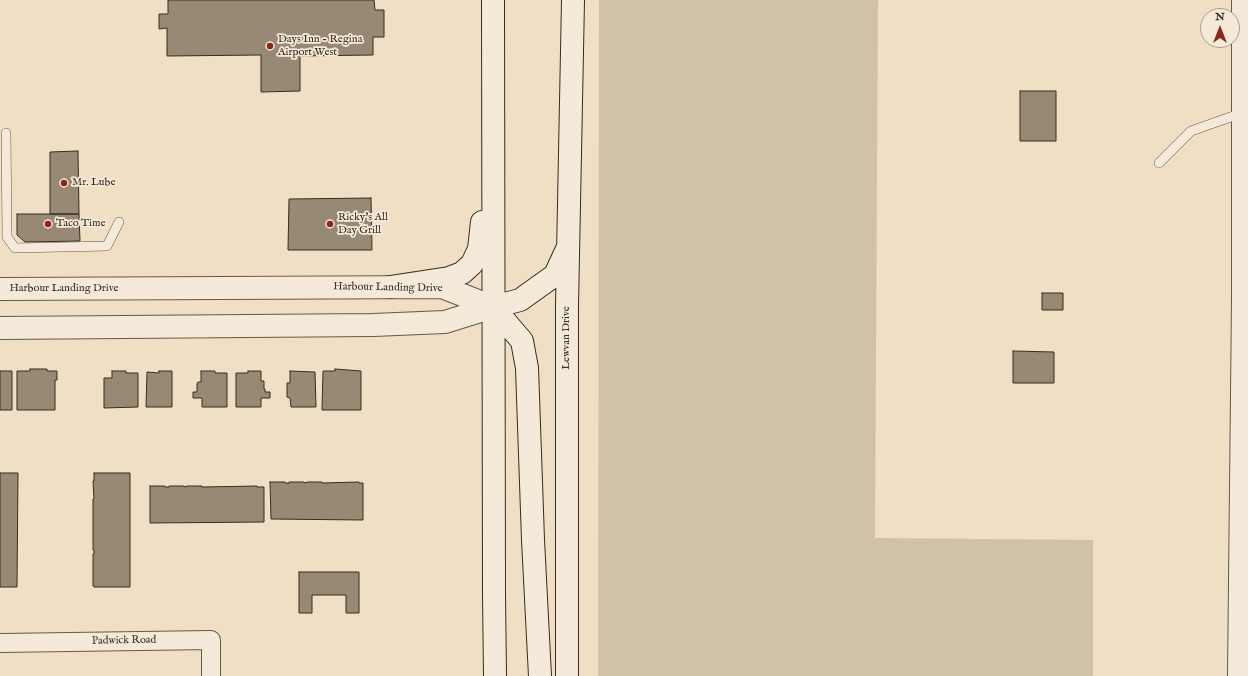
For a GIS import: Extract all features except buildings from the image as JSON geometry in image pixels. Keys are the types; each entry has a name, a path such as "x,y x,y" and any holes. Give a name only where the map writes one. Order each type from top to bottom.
{"main road":[{"path":"493,0 495,676"},
{"name":"Lewvan Drive","path":"567,676 568,248 573,0"},
{"path":"1239,676 1246,300 1242,113 1245,5"},
{"path":"390,287 449,278 462,273 472,264 479,249 493,43"},
{"path":"0,328 445,322 520,300 555,275 568,248"},
{"name":"Harbour Landing Drive","path":"0,289 442,287 493,307"},
{"path":"493,307 522,341 527,368 533,540 540,676"}],"street":[{"name":"Padwick Road","path":"0,642 211,640 211,676"}],"lane":[{"path":"1159,163 1191,132 1242,113"},
{"path":"6,133 7,237 15,248 107,246 119,222"}],"shaded area":[{"path":"599,0 878,0 875,538 1093,540 1093,676 598,676"}],"place":[{"name":"Days Inn - Regina Airport West","path":"270,46"},
{"name":"Mr. Lube","path":"64,183"},
{"name":"Taco Time","path":"48,224"},
{"name":"Ricky's All Day Grill","path":"330,224"}]}
